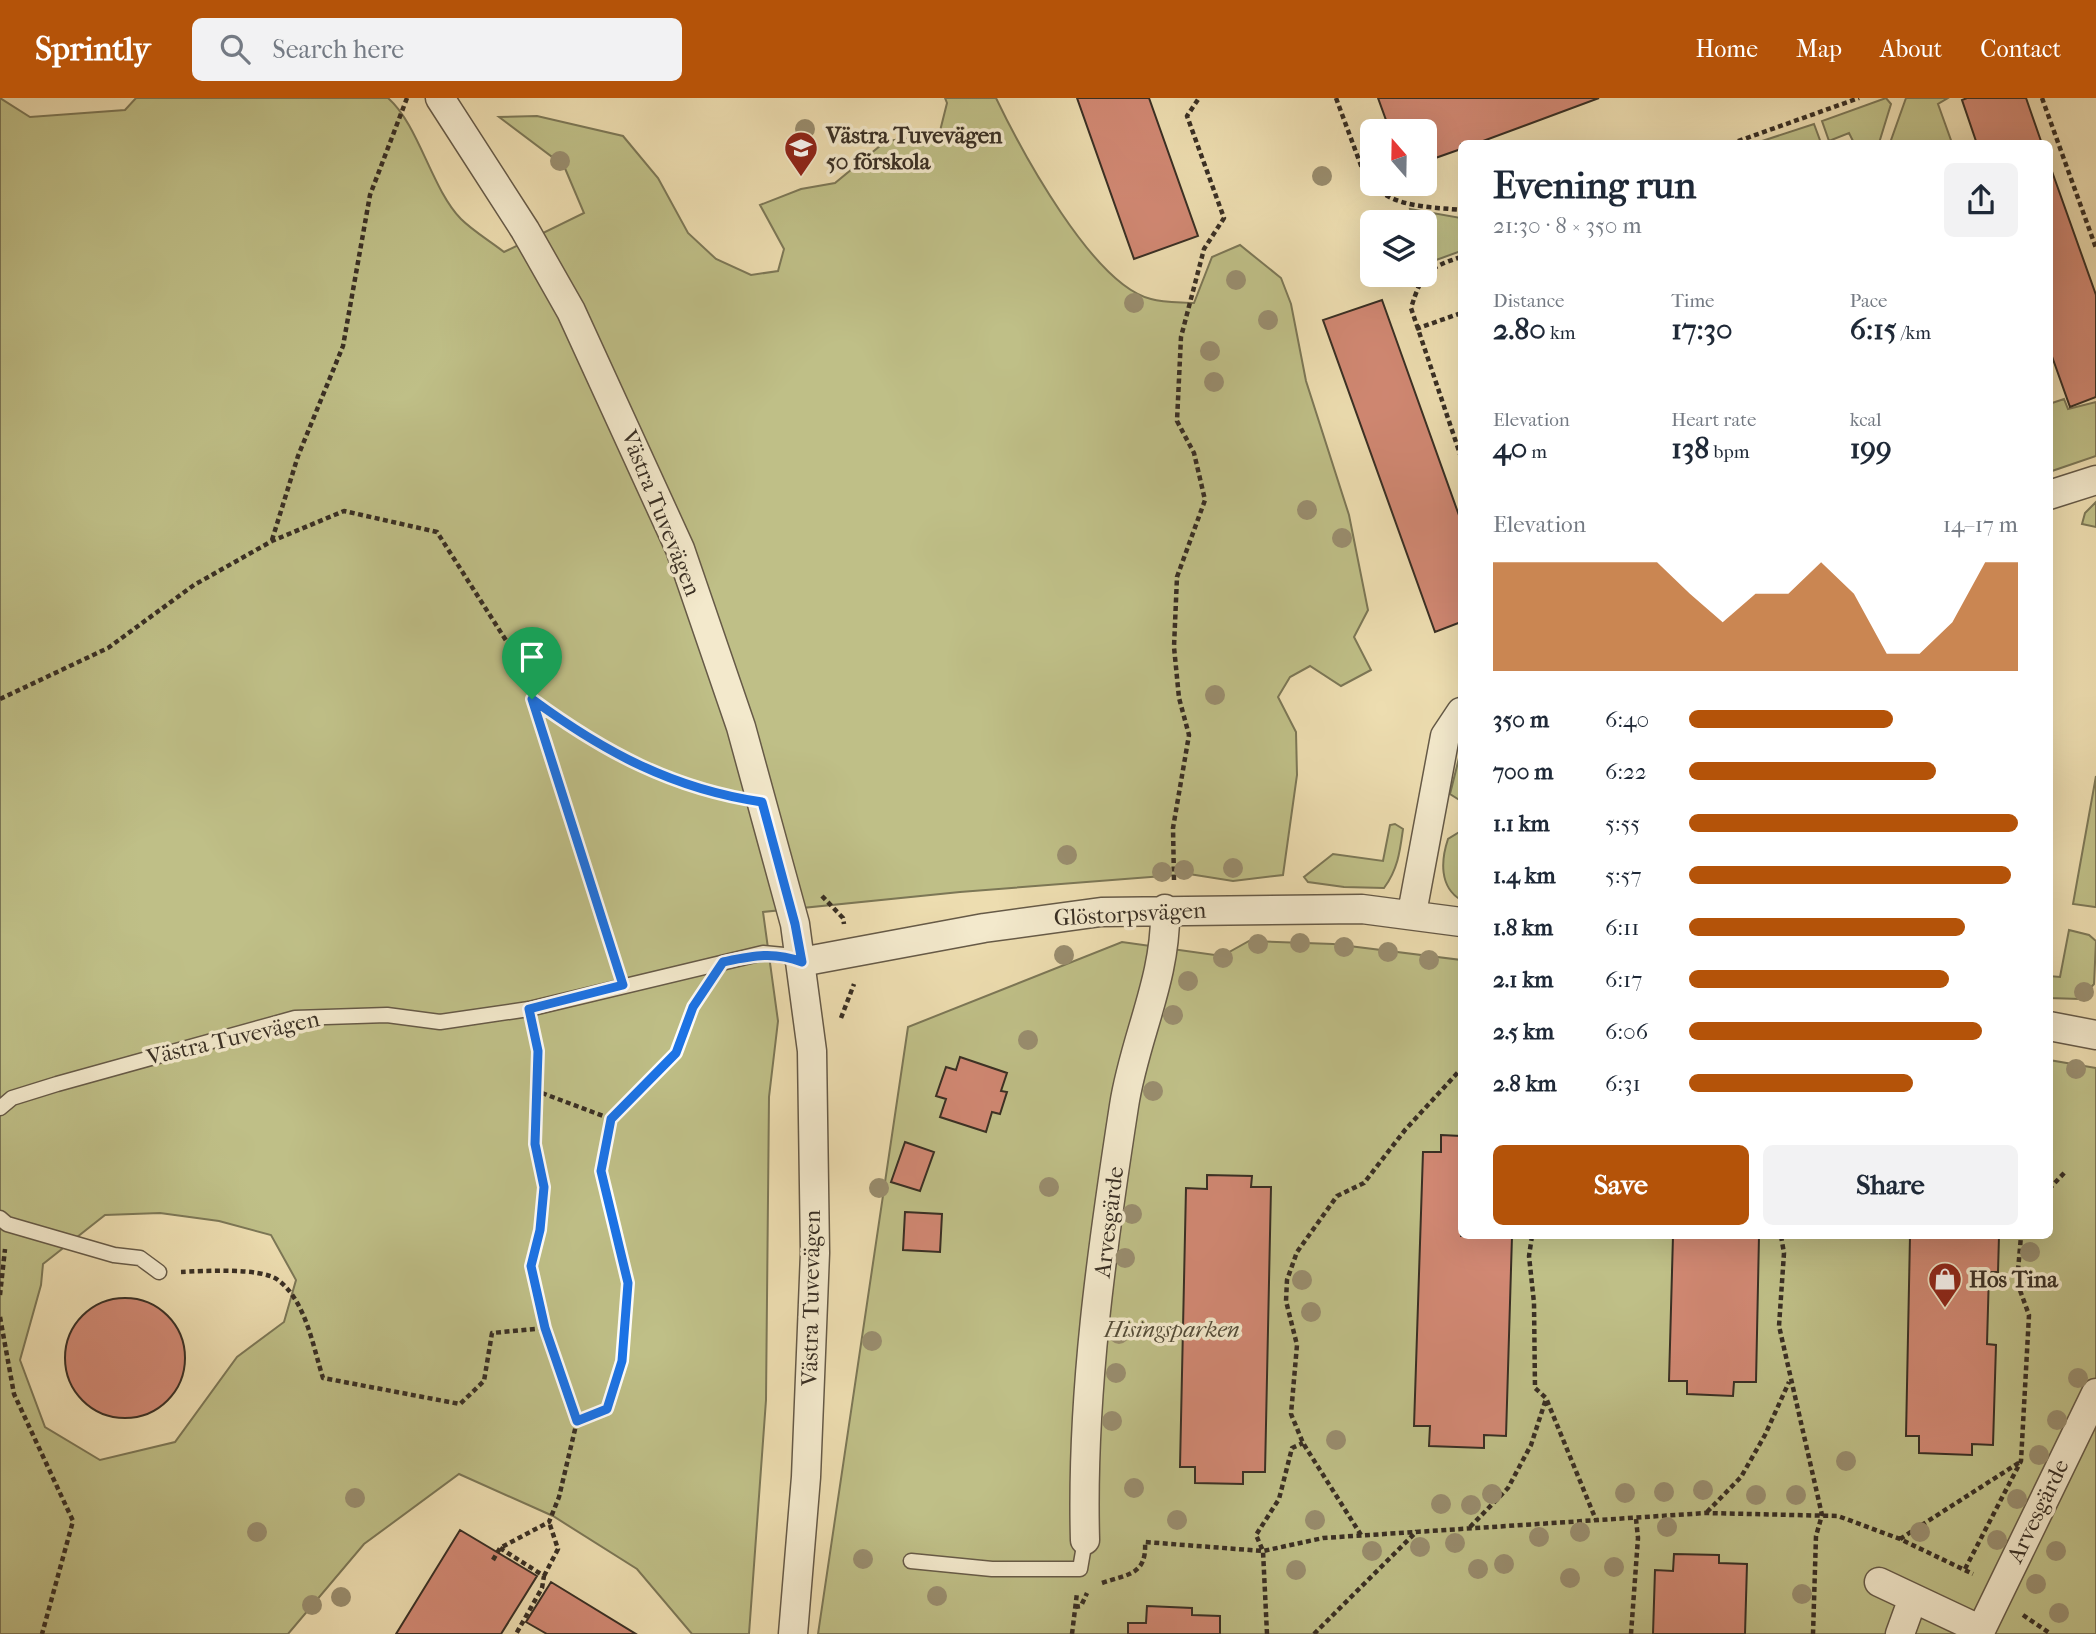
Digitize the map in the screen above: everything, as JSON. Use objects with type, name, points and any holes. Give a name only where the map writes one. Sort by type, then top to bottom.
[{"type":"street","name":"Västra Tuvevägen","points":[[440,98],[525,230],[571,311],[680,549],[741,727],[795,924],[812,1051],[815,1253],[806,1477],[793,1634]]},
{"type":"street","points":[[2053,494],[2096,480]]},
{"type":"street","points":[[1412,913],[1445,736],[1458,716]]},
{"type":"street","name":"Glöstorpsvägen","points":[[802,962],[1170,897],[1412,913],[1458,921]]},
{"type":"street","name":"Arvesgärde","points":[[1085,1540],[1083,1464],[1100,1284],[1124,1102],[1166,942],[1170,897]]},
{"type":"street","points":[[2053,1027],[2096,1035]]},
{"type":"street","name":"Arvesgärde","points":[[1879,1582],[1980,1632],[2096,1393]]},
{"type":"street","points":[[1900,1634],[1913,1598]]},
{"type":"lane","name":"Västra Tuvevägen","points":[[0,1108],[12,1098],[92,1073],[295,1018],[375,1015],[440,1022],[529,1009],[763,953],[784,955],[802,962]]},
{"type":"lane","points":[[4,1221],[114,1255],[140,1258],[159,1272]]},
{"type":"lane","points":[[911,1561],[992,1569],[1080,1569],[1085,1540]]},
{"type":"path","points":[[272,541],[298,456],[342,346],[370,195],[405,98]]},
{"type":"path","points":[[1170,897],[1173,828],[1189,735],[1179,698],[1174,647],[1177,577],[1205,500],[1194,453],[1177,421],[1181,337],[1204,249],[1224,218],[1186,116],[1199,98]]},
{"type":"path","points":[[1336,98],[1360,163]]},
{"type":"path","points":[[1741,140],[1860,98]]},
{"type":"path","points":[[2042,98],[2096,248]]},
{"type":"path","points":[[1391,196],[1405,203],[1458,210]]},
{"type":"path","points":[[1458,258],[1431,267],[1418,286],[1411,308],[1458,448]]},
{"type":"path","points":[[1416,329],[1458,314]]},
{"type":"path","points":[[0,699],[108,648],[194,585],[272,541],[344,512],[437,531],[507,642],[532,699],[623,985]]},
{"type":"path","points":[[532,699],[582,736],[652,771],[715,796],[762,802]]},
{"type":"path","points":[[577,1421],[607,1409],[622,1361],[628,1283],[601,1171],[611,1119],[676,1053],[693,1007],[723,962]]},
{"type":"path","points":[[493,1560],[500,1548],[535,1532],[549,1522],[559,1497],[577,1421],[545,1328],[531,1266],[540,1230],[544,1187],[535,1144],[534,1090],[538,1051],[529,1009]]},
{"type":"path","points":[[1361,1535],[1303,1443],[1292,1414],[1297,1345],[1286,1301],[1287,1280],[1297,1252],[1338,1196],[1364,1183],[1405,1130],[1458,1072]]},
{"type":"path","points":[[534,1090],[611,1119]]},
{"type":"path","points":[[2053,1185],[2066,1171]]},
{"type":"path","points":[[0,1295],[4,1221]]},
{"type":"path","points":[[1532,1239],[1529,1256],[1534,1303],[1535,1388],[1546,1398],[1596,1520]]},
{"type":"path","points":[[1782,1239],[1784,1253],[1779,1326],[1789,1381],[1822,1515],[1816,1536],[1813,1634]]},
{"type":"path","points":[[1965,1569],[2021,1461],[2029,1315],[2017,1282],[2021,1239]]},
{"type":"path","points":[[159,1272],[237,1270],[277,1279],[300,1307],[323,1378],[460,1404],[484,1381],[492,1333],[545,1328]]},
{"type":"path","points":[[0,1317],[14,1394],[73,1521],[42,1634]]},
{"type":"path","points":[[1706,1513],[1741,1477],[1765,1435],[1789,1381]]},
{"type":"path","points":[[1470,1527],[1508,1488],[1531,1445],[1546,1398]]},
{"type":"path","points":[[1267,1634],[1263,1551],[1256,1535],[1279,1499],[1292,1448],[1303,1443]]},
{"type":"path","points":[[1900,1538],[2021,1461]]},
{"type":"path","points":[[1100,1583],[1138,1571],[1144,1563],[1145,1542],[1263,1551],[1323,1538],[1470,1527],[1706,1513],[1822,1515],[1838,1516],[1900,1538],[1965,1569],[1998,1591],[2013,1607],[2051,1634]]},
{"type":"path","points":[[1631,1634],[1638,1538],[1636,1519]]},
{"type":"path","points":[[516,1634],[542,1588],[544,1576],[558,1549],[549,1522]]},
{"type":"path","points":[[1314,1634],[1417,1531]]},
{"type":"path","points":[[500,1548],[544,1576]]},
{"type":"path","points":[[1072,1634],[1080,1569]]},
{"type":"path","points":[[1075,1608],[1081,1606],[1090,1588]]},
{"type":"green space","points":[[0,98],[30,117],[125,110],[136,98],[388,98],[408,124],[451,206],[461,219],[504,252],[584,213],[564,166],[499,117],[537,116],[623,136],[658,178],[688,233],[716,259],[751,275],[778,271],[784,249],[760,205],[801,189],[835,183],[886,141],[939,135],[947,103],[945,98],[996,98],[1061,213],[1106,269],[1129,288],[1151,299],[1194,303],[1212,257],[1240,245],[1281,278],[1291,304],[1306,381],[1349,515],[1368,610],[1354,637],[1371,670],[1341,686],[1310,666],[1290,677],[1278,697],[1296,732],[1297,775],[1283,875],[1233,881],[1189,874],[960,892],[763,912],[778,1021],[769,1097],[766,1400],[749,1634],[692,1634],[637,1569],[553,1516],[459,1474],[364,1544],[288,1634],[0,1634]],"holes":[[[160,1213],[219,1221],[271,1235],[296,1280],[284,1322],[237,1357],[175,1442],[100,1460],[45,1427],[20,1360],[41,1285],[43,1264],[105,1215]]]},
{"type":"green space","points":[[1886,98],[1891,104],[1880,140],[1852,140],[1849,133],[1829,140],[1822,121]]},
{"type":"green space","points":[[1906,98],[1948,98],[1938,104],[1951,140],[1891,140]]},
{"type":"green space","points":[[1814,124],[1820,140],[1765,140]]},
{"type":"green space","points":[[1437,214],[1458,217],[1458,252],[1437,260]]},
{"type":"green space","points":[[2064,399],[2068,409],[2096,402],[2096,456],[2053,471],[2053,403]]},
{"type":"green space","points":[[2096,502],[2096,527],[2082,524],[2085,513]]},
{"type":"green space","points":[[1458,762],[1458,799],[1450,794]]},
{"type":"green space","points":[[2096,776],[2096,907],[2095,907],[2073,904]]},
{"type":"green space","points":[[1395,824],[1403,829],[1401,845],[1395,867],[1384,888],[1344,887],[1308,882],[1304,877],[1333,854],[1383,861],[1390,825]]},
{"type":"green space","points":[[1458,833],[1458,898],[1445,881],[1443,864],[1448,839]]},
{"type":"green space","points":[[2069,930],[2089,935],[2096,941],[2094,984],[2080,999],[2053,998],[2053,976],[2060,977]]},
{"type":"green space","name":"Hisingsparken","points":[[1249,941],[1333,944],[1458,960],[1458,1239],[2053,1239],[2053,1061],[2096,1068],[2096,1634],[818,1634],[908,1027],[1122,942],[1222,956]]},
{"type":"building","points":[[1077,98],[1149,98],[1198,236],[1134,259]]},
{"type":"building","points":[[1378,98],[1599,98],[1486,140],[1458,140],[1458,150],[1437,157],[1437,119],[1386,119]]},
{"type":"building","points":[[2026,98],[2041,140],[1976,140],[1962,100]]},
{"type":"building","points":[[2053,174],[2096,295],[2096,397],[2070,407],[2053,359]]},
{"type":"building","points":[[1382,300],[1458,513],[1458,623],[1435,632],[1323,320]]},
{"type":"building","points":[[960,1057],[1007,1073],[1001,1091],[1007,1092],[1000,1114],[992,1112],[986,1132],[940,1117],[946,1099],[936,1096],[946,1067],[956,1070]]},
{"type":"building","points":[[1441,1135],[1458,1136],[1458,1239],[1512,1239],[1506,1436],[1484,1435],[1484,1448],[1429,1446],[1430,1426],[1414,1426],[1423,1152],[1441,1152]]},
{"type":"building","points":[[905,1142],[934,1152],[920,1191],[891,1182]]},
{"type":"building","points":[[1207,1175],[1252,1176],[1251,1187],[1271,1187],[1265,1472],[1243,1472],[1243,1484],[1195,1483],[1195,1467],[1180,1467],[1186,1188],[1207,1189]]},
{"type":"building","points":[[905,1212],[942,1214],[940,1252],[903,1250]]},
{"type":"building","points":[[1673,1239],[1759,1239],[1756,1382],[1734,1382],[1733,1396],[1687,1394],[1687,1381],[1669,1381]]},
{"type":"building","points":[[1910,1239],[1999,1239],[1998,1272],[1989,1272],[1987,1344],[1996,1345],[1993,1445],[1972,1444],[1972,1455],[1919,1453],[1919,1436],[1906,1436]]},
{"type":"building","points":[[125,1298],[148,1302],[168,1315],[181,1335],[185,1358],[181,1381],[168,1401],[148,1414],[125,1418],[102,1414],[82,1401],[69,1381],[65,1358],[69,1335],[82,1315],[102,1302]]},
{"type":"building","points":[[460,1530],[537,1576],[501,1634],[396,1634]]},
{"type":"building","points":[[1674,1554],[1719,1555],[1719,1563],[1747,1564],[1745,1634],[1653,1634],[1655,1570],[1673,1571]]},
{"type":"building","points":[[551,1582],[636,1634],[547,1634],[526,1622]]},
{"type":"building","points":[[1147,1606],[1192,1608],[1192,1615],[1220,1616],[1220,1634],[1128,1634],[1128,1623],[1146,1623]]},
{"type":"place","name":"Västra Tuvevägen 50 förskola","points":[[801,178]]},
{"type":"place","name":"Hos Tina","points":[[1945,1309]]},
{"type":"route","points":[[532,699],[582,736],[652,771],[715,796],[762,802],[795,924],[802,962],[784,955],[763,953],[723,962],[693,1007],[676,1053],[611,1119],[601,1171],[616,1224],[628,1283],[622,1361],[607,1409],[577,1421],[545,1328],[531,1266],[540,1230],[544,1187],[535,1144],[534,1090],[538,1051],[529,1009],[623,985],[532,699]]}]
